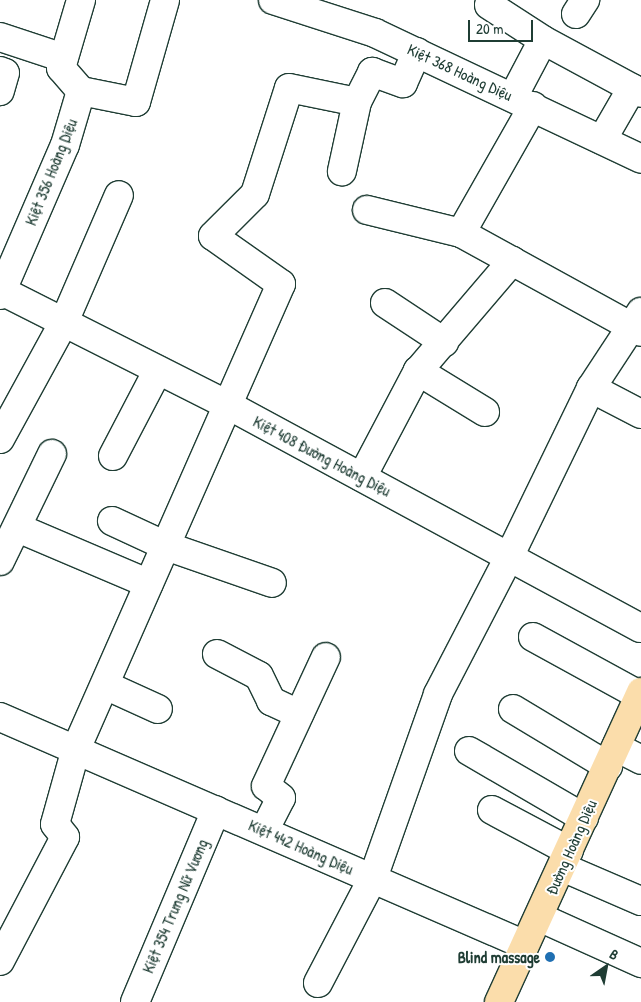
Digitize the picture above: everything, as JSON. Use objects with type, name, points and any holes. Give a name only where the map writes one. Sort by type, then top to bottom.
[{"type":"main road","name":"Đường Hoàng Diệu","points":[[499,1002],[640,693]]},
{"type":"street","points":[[81,0],[61,68],[81,91],[136,102],[166,0]]},
{"type":"street","name":"Kiệt 368 Hoàng Diệu","points":[[273,0],[375,33],[523,101],[641,159]]},
{"type":"street","points":[[488,5],[543,40],[636,90],[602,140]]},
{"type":"street","points":[[0,37],[64,58]]},
{"type":"street","points":[[461,233],[523,101],[543,40]]},
{"type":"street","points":[[342,171],[357,102],[372,72],[403,83],[417,52]]},
{"type":"street","points":[[0,71],[5,73],[0,91]]},
{"type":"street","points":[[0,961],[65,838],[54,824],[76,749],[281,284],[213,236],[255,194],[289,88],[357,102]]},
{"type":"street","name":"Kiệt 356 Hoàng Diệu","points":[[1,292],[65,145],[81,91]]},
{"type":"street","points":[[0,440],[64,322],[119,195]]},
{"type":"street","points":[[318,983],[373,878],[438,694],[509,557],[591,388],[638,324],[512,261],[461,233],[367,210]]},
{"type":"street","points":[[362,477],[418,371],[512,261]]},
{"type":"street","name":"Kiệt 408 Đường Hoàng Diệu","points":[[1,292],[228,405],[641,628]]},
{"type":"street","points":[[385,303],[444,342]]},
{"type":"street","points":[[113,456],[158,370]]},
{"type":"street","points":[[418,371],[485,412]]},
{"type":"street","points":[[591,388],[641,414]]},
{"type":"street","points":[[0,561],[18,528],[52,454]]},
{"type":"street","points":[[112,520],[166,546],[272,583]]},
{"type":"street","points":[[18,528],[149,584]]},
{"type":"street","points":[[533,637],[640,693]]},
{"type":"street","points":[[217,654],[259,676],[271,701],[299,714]]},
{"type":"street","points":[[264,831],[281,798],[266,786],[326,657]]},
{"type":"street","points":[[105,684],[158,709]]},
{"type":"street","points":[[513,709],[612,756],[641,760]]},
{"type":"street","name":"Kiệt 442 Hoàng Diệu","points":[[0,718],[76,749],[525,945]]},
{"type":"street","points":[[469,751],[584,818]]},
{"type":"street","name":"Kiệt 354 Trưng Nữ Vương","points":[[135,1002],[216,810]]},
{"type":"street","points":[[492,810],[565,859],[641,901]]},
{"type":"street","points":[[539,917],[641,963]]},
{"type":"place","name":"Blind massage","points":[[550,957]]}]
